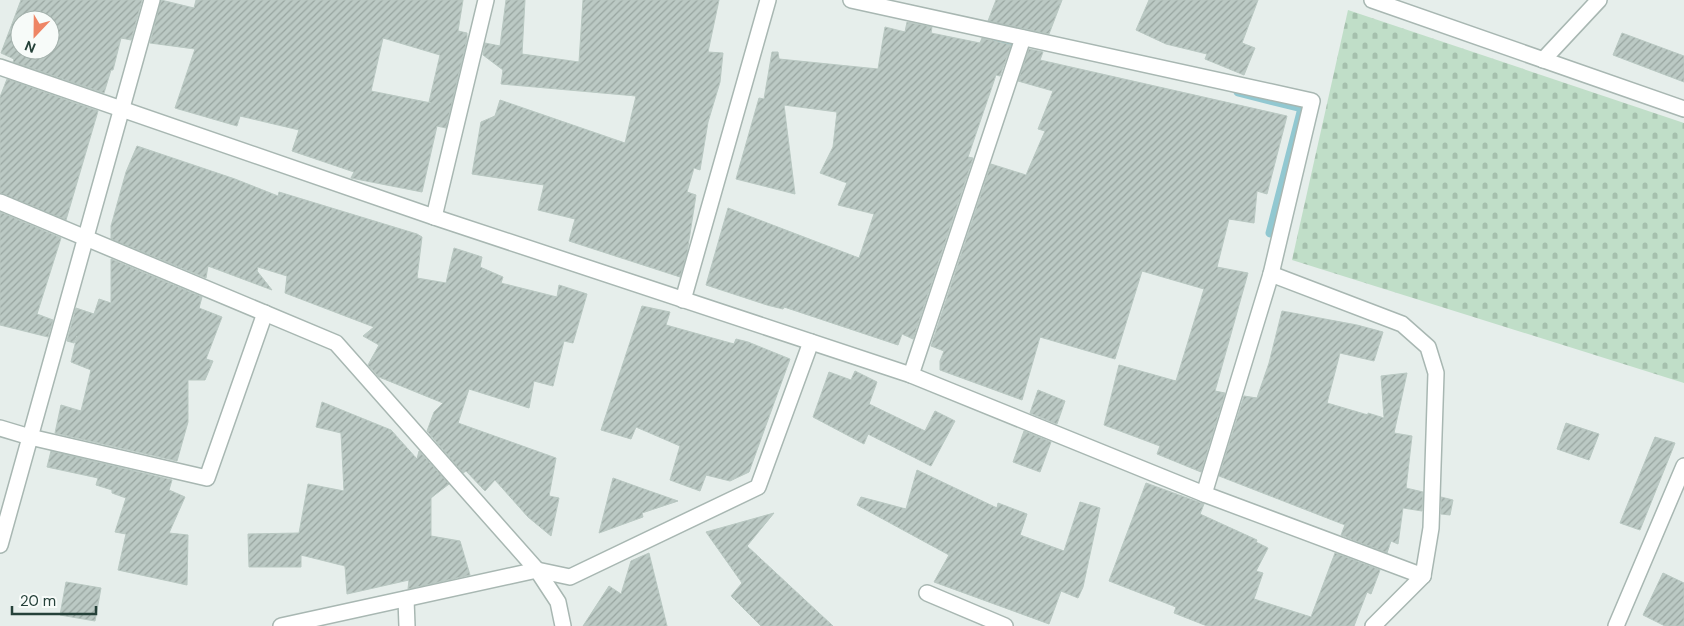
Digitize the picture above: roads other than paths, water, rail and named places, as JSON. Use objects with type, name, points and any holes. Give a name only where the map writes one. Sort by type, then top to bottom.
[{"type":"street","points":[[0,545],[152,0]]},
{"type":"street","points":[[434,217],[486,0]]},
{"type":"street","points":[[683,300],[768,0]]},
{"type":"street","points":[[851,0],[1312,101],[1270,274],[1204,494]]},
{"type":"street","points":[[1372,0],[1684,109]]},
{"type":"street","points":[[1542,60],[1599,0]]},
{"type":"street","points":[[911,375],[1023,38]]},
{"type":"street","points":[[0,67],[121,111],[434,217],[911,375],[1204,494],[1423,576]]},
{"type":"street","points":[[0,202],[336,343],[537,570],[558,602],[563,626]]},
{"type":"street","points":[[1270,274],[1402,324],[1428,347],[1436,373],[1431,528],[1423,576],[1373,626]]},
{"type":"street","points":[[0,428],[30,437],[207,478],[266,312]]},
{"type":"street","points":[[282,626],[537,570],[570,577],[758,487],[811,342]]},
{"type":"street","points":[[1616,626],[1684,466]]},
{"type":"street","points":[[927,593],[1005,626]]},
{"type":"street","points":[[406,598],[408,626]]},
{"type":"waterway","points":[[995,36],[1012,45],[1024,46]]},
{"type":"waterway","points":[[1238,92],[1302,108],[1270,233]]}]
